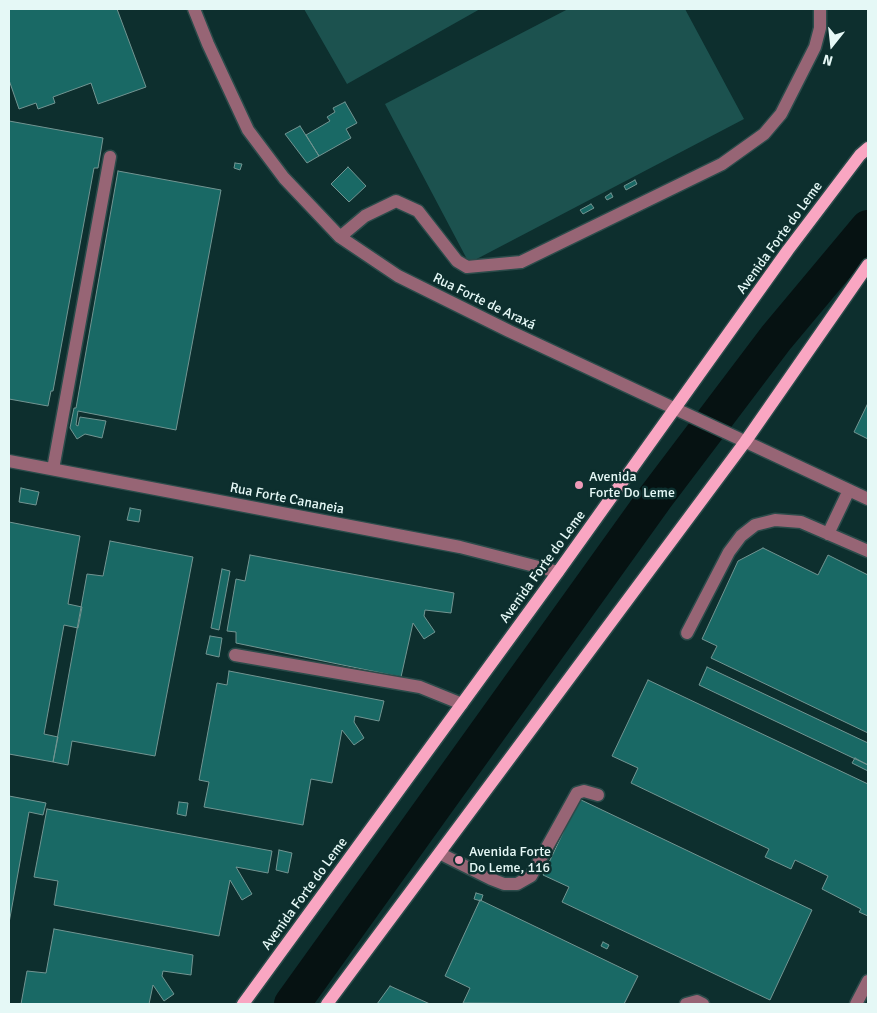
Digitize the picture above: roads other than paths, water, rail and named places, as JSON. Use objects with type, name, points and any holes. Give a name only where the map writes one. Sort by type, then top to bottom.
[{"type":"main road","name":"Avenida Forte do Leme","points":[[243,1004],[558,572],[680,411],[788,250],[868,148]]},
{"type":"main road","points":[[327,1004],[441,854],[746,442],[868,265]]},
{"type":"street","name":"Rua Forte de Araxá","points":[[194,9],[248,130],[284,178],[340,237],[398,276],[868,499]]},
{"type":"street","points":[[340,237],[365,216],[396,201],[418,211],[457,261],[467,267],[480,268],[521,262],[696,178],[745,150],[764,134],[781,114],[814,47],[820,28],[820,9]]},
{"type":"street","points":[[52,469],[110,157]]},
{"type":"street","name":"Rua Forte Cananeia","points":[[9,461],[460,547],[558,572]]},
{"type":"street","points":[[828,534],[848,490]]},
{"type":"street","points":[[687,633],[729,552],[741,536],[755,525],[774,520],[801,522],[868,551]]},
{"type":"street","points":[[235,655],[420,687],[462,704]]},
{"type":"street","points":[[441,854],[490,879],[504,884],[516,884],[532,876],[577,793],[584,790],[598,795]]},
{"type":"street","points":[[856,1004],[868,981]]},
{"type":"street","points":[[686,1004],[696,1001],[703,1004]]},
{"type":"waterway","points":[[292,1004],[655,498],[776,338],[868,228]]},
{"type":"place","name":"Avenida Forte Do Leme","points":[[579,485]]},
{"type":"place","name":"Avenida Forte Do Leme, 116","points":[[459,860]]}]
